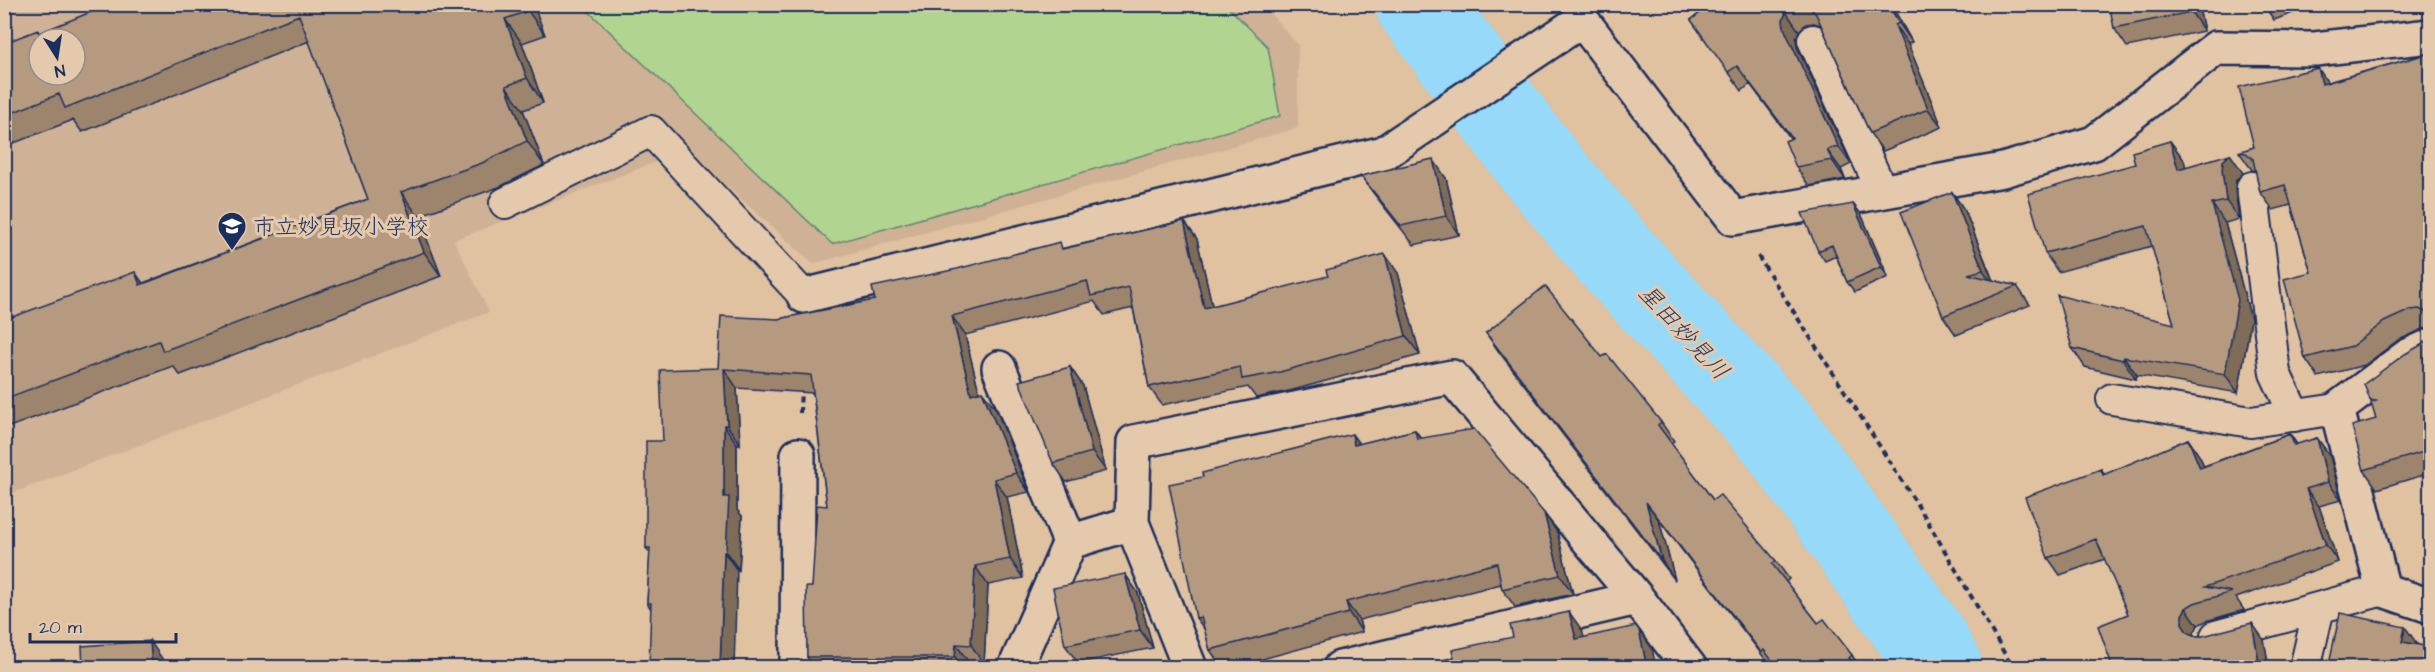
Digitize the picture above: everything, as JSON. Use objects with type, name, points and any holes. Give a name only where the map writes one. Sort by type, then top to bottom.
[{"type":"street","points":[[804,296],[1384,153],[1582,20],[1733,218],[2003,170],[2094,143],[2216,48],[2315,49],[2430,36]]},
{"type":"street","points":[[2430,346],[2408,356],[2337,409],[2383,590],[2430,606]]},
{"type":"street","points":[[999,368],[1070,542],[1015,668]]},
{"type":"street","points":[[1190,668],[1132,523],[1134,442],[1452,377],[1637,598],[1690,668]]},
{"type":"street","points":[[797,668],[798,455]]},
{"type":"street","points":[[1070,542],[1132,523]]},
{"type":"street","points":[[1340,668],[1637,598]]},
{"type":"lane","points":[[1813,40],[1882,191]]},
{"type":"lane","points":[[505,203],[651,131],[804,296]]},
{"type":"lane","points":[[2252,187],[2275,374],[2295,416]]},
{"type":"lane","points":[[2112,399],[2251,422],[2337,409]]},
{"type":"lane","points":[[2211,637],[2383,590]]},
{"type":"lane","points":[[2305,668],[2319,608]]},
{"type":"path","points":[[1733,218],[1925,517],[2013,668]]},
{"type":"path","points":[[798,455],[801,376]]},
{"type":"shaded area","name":"市立妙見坂小学校","points":[[1262,4],[1298,45],[1298,128],[813,264],[687,150],[454,240],[489,312],[5,496],[5,5]]},
{"type":"green space","points":[[582,5],[1226,5],[1268,47],[1280,116],[832,244]]},
{"type":"building","points":[[111,4],[526,4],[528,11],[505,19],[527,78],[506,86],[527,141],[482,163],[401,192],[424,252],[163,351],[159,341],[4,399],[4,320],[135,272],[140,285],[368,199],[299,15],[65,108],[59,94],[4,116],[4,43],[27,34],[27,87],[87,87],[87,27],[54,27]]},
{"type":"building","points":[[1712,4],[1799,4],[1793,5],[1786,12],[1783,20],[1784,28],[1838,146],[1827,150],[1832,160],[1796,167],[1785,141],[1792,138],[1737,66],[1728,72],[1691,20]]},
{"type":"building","points":[[1802,4],[1888,4],[1899,23],[1895,25],[1928,109],[1870,133],[1816,14]]},
{"type":"building","points":[[2109,4],[2189,4],[2191,12],[2114,28]]},
{"type":"building","points":[[2430,53],[2430,315],[2419,309],[2410,310],[2384,322],[2352,346],[2305,358],[2284,279],[2311,272],[2285,185],[2260,192],[2253,159],[2246,153],[2239,152],[2254,147],[2239,87],[2318,68],[2322,84]]},
{"type":"building","points":[[2170,141],[2178,169],[2230,154],[2223,161],[2222,170],[2226,201],[2212,204],[2238,300],[2225,374],[2124,357],[2123,360],[2072,348],[2057,295],[2174,324],[2146,226],[2045,253],[2028,194],[2135,164],[2132,152]]},
{"type":"building","points":[[1433,159],[1446,216],[1401,226],[1361,176]]},
{"type":"building","points":[[1952,192],[1983,270],[1968,274],[2017,286],[1943,316],[1901,212]]},
{"type":"building","points":[[1853,204],[1881,267],[1847,282],[1832,245],[1818,251],[1802,213]]},
{"type":"building","points":[[1184,221],[1204,308],[1328,276],[1326,270],[1385,254],[1406,336],[1280,372],[1242,379],[1240,367],[1149,387],[1129,287],[1091,296],[1087,281],[952,316],[971,394],[982,391],[1016,473],[994,479],[1010,559],[975,566],[971,645],[956,644],[955,657],[807,657],[806,587],[812,587],[817,505],[827,506],[811,375],[724,369],[727,425],[724,425],[724,497],[729,497],[726,552],[724,552],[720,668],[649,668],[651,603],[647,603],[650,548],[646,548],[646,441],[663,441],[660,370],[718,368],[721,316],[778,319],[875,300],[872,287],[957,269],[1060,242],[1062,249]]},
{"type":"building","points":[[1545,286],[1602,357],[1607,354],[1661,422],[1658,425],[1713,500],[1720,495],[1776,561],[1772,564],[1818,623],[1824,619],[1852,655],[1849,658],[1856,668],[1778,668],[1764,650],[1761,652],[1646,502],[1662,561],[1486,333]]},
{"type":"building","points":[[2430,340],[2430,450],[2364,470],[2352,426],[2376,419],[2371,403],[2376,401],[2370,400],[2364,384],[2405,354]]},
{"type":"building","points":[[1070,367],[1092,452],[1053,463],[1019,381]]},
{"type":"building","points":[[1474,429],[1544,513],[1560,575],[1502,589],[1497,563],[1346,602],[1349,613],[1210,650],[1201,617],[1196,618],[1169,484],[1203,477],[1202,473],[1352,434],[1354,445],[1415,430],[1417,439]]},
{"type":"building","points":[[2290,434],[2294,445],[2317,438],[2328,482],[2306,489],[2326,545],[2205,587],[2232,592],[2194,603],[2186,608],[2182,615],[2182,623],[2186,631],[2195,636],[2252,623],[2260,668],[2113,668],[2098,626],[2128,614],[2096,539],[2048,558],[2025,497],[2101,469],[2103,475],[2188,439],[2200,468]]},
{"type":"building","points":[[1125,574],[1140,630],[1065,645],[1053,588]]},
{"type":"building","points":[[1569,612],[1576,639],[1636,626],[1639,630],[1647,668],[1413,668],[1454,657],[1452,650],[1513,637],[1510,625]]},
{"type":"building","points":[[2340,613],[2405,627],[2402,642],[2430,647],[2430,668],[2328,668]]},
{"type":"building","points":[[150,641],[152,668],[83,668],[82,646]]},
{"type":"waterway","name":"星田妙見川","points":[[1419,4],[1538,164],[1615,256],[1779,434],[1923,639],[1939,668]]},
{"type":"place","name":"市立妙見坂小学校","points":[[232,252]]}]
